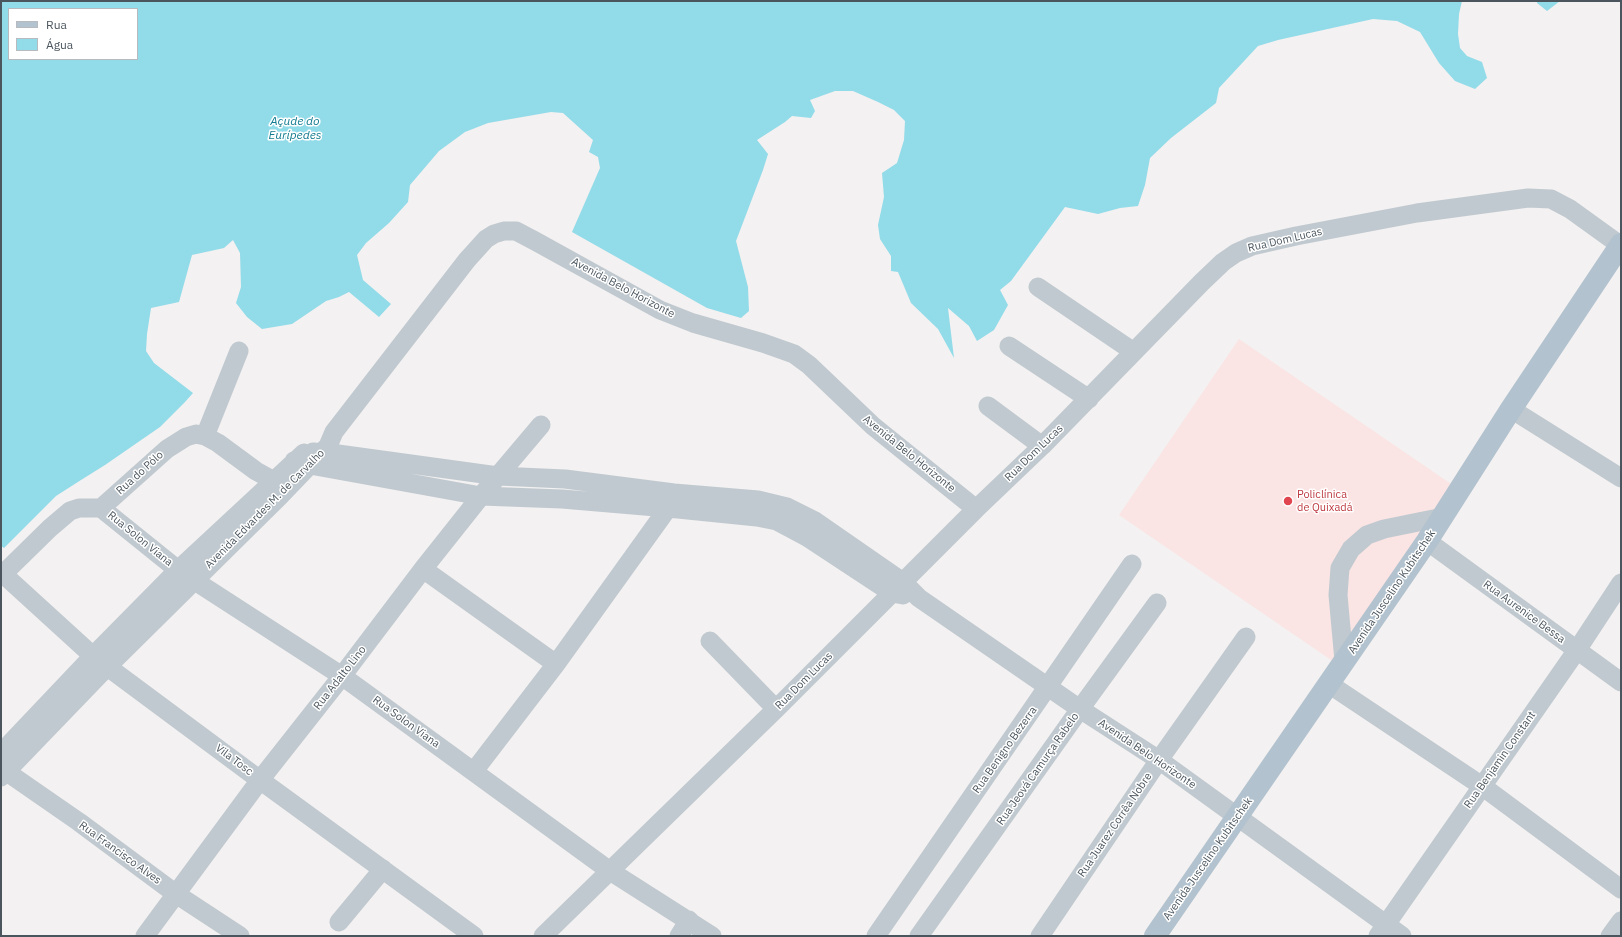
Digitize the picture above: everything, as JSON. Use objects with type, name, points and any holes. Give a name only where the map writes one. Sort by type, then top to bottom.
[{"type":"main road","name":"Avenida Juscelino Kubitschek","points":[[1154,936],[1427,541],[1511,409],[1618,255]]},
{"type":"street","name":"Rua Dom Lucas","points":[[543,936],[776,709],[976,509],[1042,446],[1202,282],[1223,262],[1236,253],[1252,246],[1296,236],[1417,213],[1528,198],[1551,199],[1570,209],[1618,255]]},
{"type":"street","name":"Avenida Belo Horizonte","points":[[334,432],[467,260],[486,239],[494,234],[504,231],[516,231],[614,283],[660,310],[693,323],[763,343],[794,354],[809,365],[873,426],[976,509]]},
{"type":"street","points":[[1038,287],[1134,352]]},
{"type":"street","points":[[1009,346],[1089,399]]},
{"type":"street","points":[[239,352],[205,436],[218,443],[256,471],[282,483]]},
{"type":"street","points":[[988,406],[1042,446]]},
{"type":"street","points":[[1511,409],[1621,478]]},
{"type":"street","name":"Rua Adalto Lino","points":[[145,936],[260,780],[342,676],[423,569],[481,496],[542,425]]},
{"type":"street","name":"Avenida Edvardes M. de Carvalho","points":[[1,753],[101,661],[194,580],[282,483],[308,458],[328,446],[334,432]]},
{"type":"street","name":"Rua do Pólo","points":[[101,508],[177,441],[186,436],[196,434],[205,436]]},
{"type":"street","name":"Avenida Belo Horizonte","points":[[308,458],[338,454],[498,476],[565,479],[757,517],[782,514],[815,521],[897,588],[919,598],[1080,709],[1159,760],[1236,817]]},
{"type":"street","name":"Avenida Belo Horizonte","points":[[308,458],[481,496],[562,500],[671,501]]},
{"type":"street","points":[[562,500],[565,479]]},
{"type":"street","name":"Avenida Edvardes M. de Carvalho","points":[[3,772],[101,661],[178,570],[282,483]]},
{"type":"street","points":[[474,772],[556,664],[671,501]]},
{"type":"street","points":[[2,574],[70,511],[79,508],[101,508]]},
{"type":"street","name":"Rua Solon Viana","points":[[101,508],[178,570],[342,676],[610,871],[684,928],[712,936]]},
{"type":"street","points":[[1344,661],[1338,595],[1340,568],[1351,549],[1367,535],[1443,517]]},
{"type":"street","name":"Rua Aurenice Bessa","points":[[1427,541],[1621,682]]},
{"type":"street","name":"Rua Benigno Bezerra","points":[[876,936],[1049,687],[1132,564]]},
{"type":"street","points":[[423,569],[556,664]]},
{"type":"street","name":"Vila Tosc","points":[[2,574],[101,661],[260,780],[474,936]]},
{"type":"street","name":"Rua Benjamin Constant","points":[[1382,930],[1577,650],[1621,583]]},
{"type":"street","name":"Rua Jeová Camurça Rabelo","points":[[920,936],[1080,709],[1157,604]]},
{"type":"street","name":"Rua Juarez Corrêa Nobre","points":[[1040,936],[1159,760],[1246,637]]},
{"type":"street","points":[[710,641],[776,709]]},
{"type":"street","points":[[1329,684],[1482,786],[1621,889]]},
{"type":"street","name":"Rua Francisco Alves","points":[[3,772],[79,822],[176,894],[240,936]]},
{"type":"street","points":[[1236,817],[1382,930],[1402,936]]},
{"type":"street","points":[[339,922],[383,869]]},
{"type":"street","points":[[1610,936],[1621,921]]},
{"type":"shaded area","name":"Policlínica de Quixadá","points":[[1239,339],[1457,488],[1337,664],[1119,515]]},
{"type":"water","name":"Açude do Eurípedes","points":[[1,1],[1462,1],[1459,14],[1458,34],[1460,48],[1467,56],[1482,62],[1487,78],[1475,89],[1455,81],[1439,63],[1420,32],[1397,21],[1373,19],[1278,40],[1258,46],[1219,88],[1216,103],[1171,138],[1150,158],[1145,185],[1138,206],[1120,208],[1098,214],[1065,207],[1011,281],[1000,290],[1008,305],[994,330],[977,341],[969,326],[948,308],[954,358],[938,329],[911,303],[898,272],[891,271],[891,256],[880,239],[878,225],[884,197],[882,173],[897,163],[904,140],[905,121],[894,110],[853,91],[835,91],[810,100],[815,111],[811,118],[792,116],[757,140],[768,154],[736,241],[748,287],[749,311],[741,318],[707,308],[572,232],[600,168],[598,157],[589,152],[593,140],[563,113],[551,112],[488,123],[465,132],[439,151],[410,185],[408,202],[389,223],[366,243],[357,255],[363,280],[391,304],[379,317],[349,292],[326,301],[292,324],[262,329],[247,317],[236,303],[241,287],[240,253],[233,240],[224,248],[192,255],[179,302],[151,308],[146,351],[154,363],[193,393],[160,427],[105,465],[56,496],[4,548],[1,546]]},
{"type":"water","points":[[1537,1],[1560,1],[1547,11],[1537,3]]},
{"type":"place","name":"Policlínica de Quixadá","points":[[1288,501]]}]
